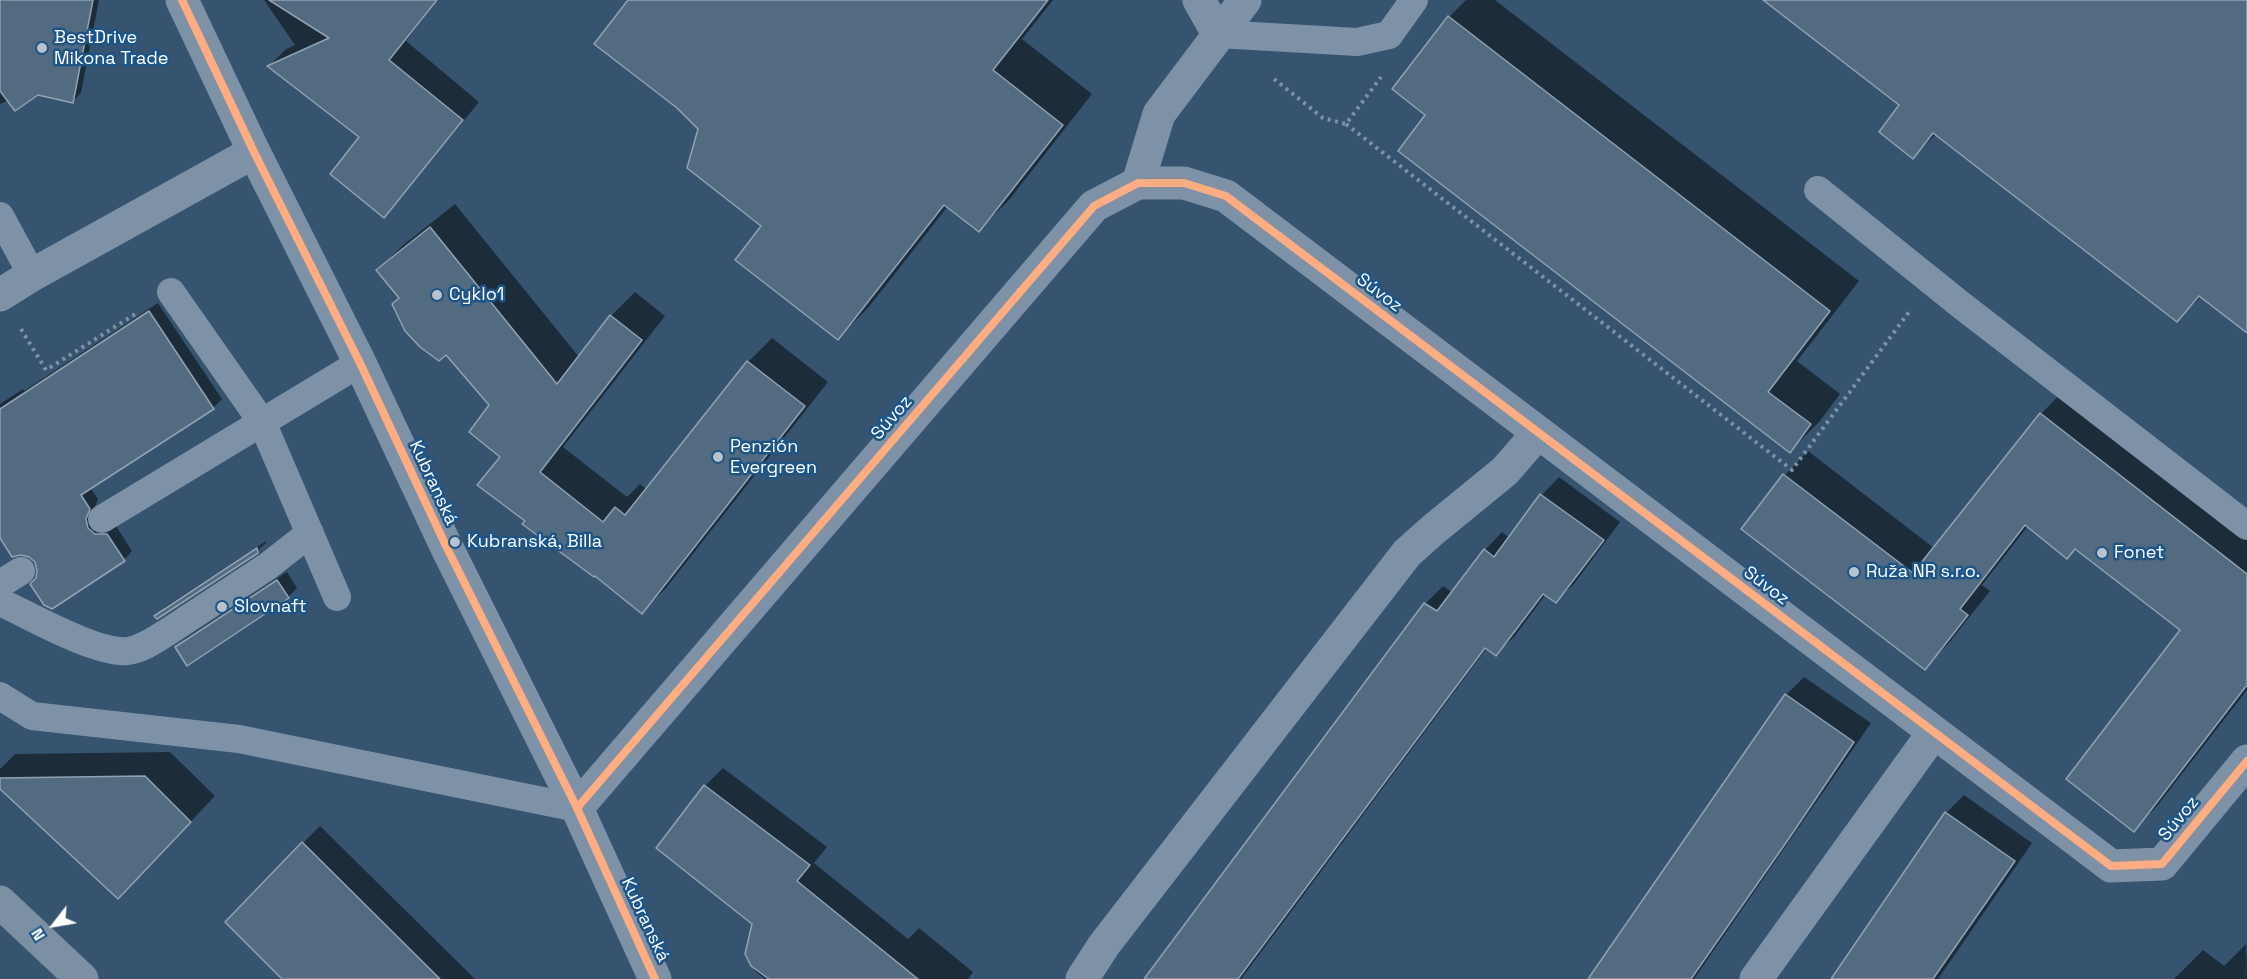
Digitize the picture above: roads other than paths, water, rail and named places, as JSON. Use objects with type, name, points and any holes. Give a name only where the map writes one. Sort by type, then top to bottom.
[{"type":"main road","points":[[0,902],[82,979]]},
{"type":"street","name":"Kubranská","points":[[182,0],[254,152],[360,363],[446,546],[577,808],[656,979]]},
{"type":"street","points":[[1199,0],[1218,34]]},
{"type":"street","points":[[1138,183],[1159,114],[1245,0]]},
{"type":"street","points":[[0,295],[32,274],[254,152]]},
{"type":"street","name":"Súvoz","points":[[577,808],[1094,206],[1138,183],[1184,183],[1226,196],[2111,866],[2162,864],[2247,761]]},
{"type":"street","points":[[1082,979],[1112,936],[1407,553],[1505,471],[1538,433]]},
{"type":"street","points":[[1756,979],[1934,732]]},
{"type":"lane","points":[[1218,34],[1357,42],[1389,35],[1414,0]]},
{"type":"lane","points":[[1818,190],[1931,281],[2247,526]]},
{"type":"lane","points":[[0,216],[32,274]]},
{"type":"lane","points":[[171,292],[262,422],[337,597]]},
{"type":"lane","points":[[102,519],[360,363]]},
{"type":"lane","points":[[0,602],[96,646],[128,651],[149,644],[166,633],[268,566],[310,533]]},
{"type":"lane","points":[[0,696],[32,716],[239,739],[577,808]]},
{"type":"place","name":"BestDrive Mikona Trade","points":[[42,48]]},
{"type":"place","name":"Cyklo1","points":[[437,295]]},
{"type":"place","name":"Penzión Evergreen","points":[[718,457]]},
{"type":"place","name":"Kubranská, Billa","points":[[455,542]]},
{"type":"place","name":"Fonet","points":[[2102,553]]},
{"type":"place","name":"Ruža NR s.r.o.","points":[[1854,572]]},
{"type":"place","name":"Slovnaft","points":[[222,607]]}]
